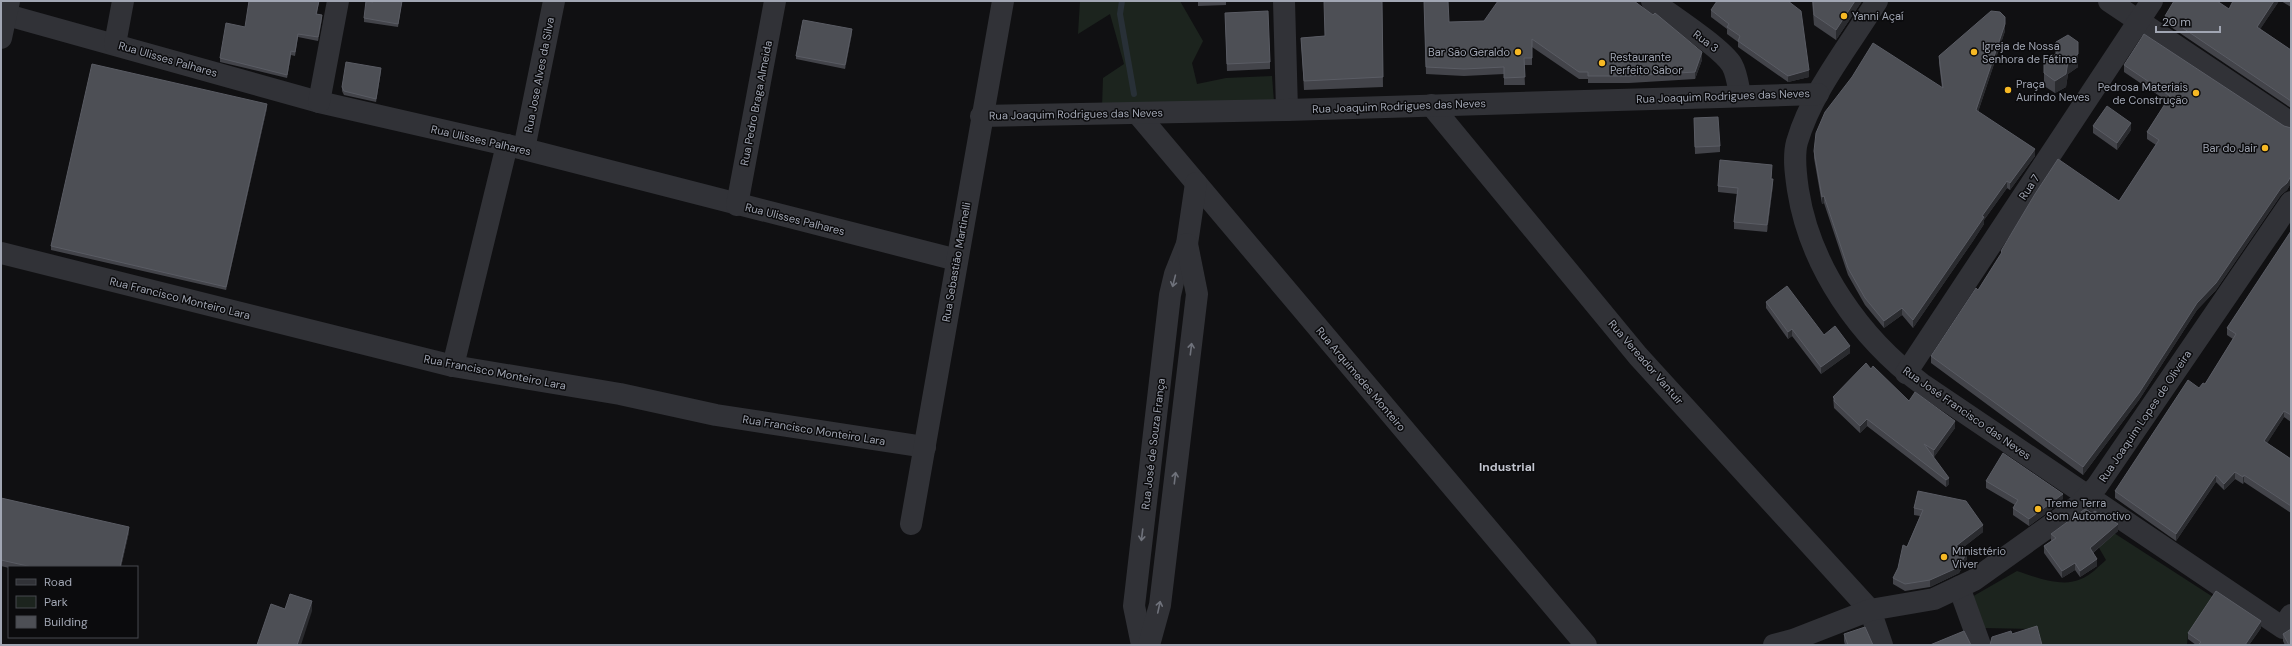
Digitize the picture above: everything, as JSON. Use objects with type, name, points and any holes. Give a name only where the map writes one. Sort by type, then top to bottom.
[{"type":"street","points":[[115,44],[123,1]]},
{"type":"street","points":[[319,102],[338,1]]},
{"type":"street","name":"Rua Jose Alves da Silva","points":[[453,366],[516,147],[554,1]]},
{"type":"street","name":"Rua Pedro Braga Almeida","points":[[737,204],[776,1]]},
{"type":"street","name":"Rua Sebastião Martinelli","points":[[911,524],[981,116],[1003,1]]},
{"type":"street","points":[[1284,1],[1287,110]]},
{"type":"street","name":"Rua 3","points":[[1652,1],[1721,53],[1732,65],[1737,79],[1740,95]]},
{"type":"street","name":"Rua José Francisco das Neves","points":[[1877,1],[1818,94],[1797,143],[1795,173],[1801,211],[1815,250],[1836,290],[1871,337],[1906,373],[2088,496],[2287,622]]},
{"type":"street","points":[[2109,1],[2291,123]]},
{"type":"street","name":"Rua 7","points":[[1906,373],[2152,1]]},
{"type":"street","points":[[1,38],[8,8]]},
{"type":"street","name":"Rua Ulisses Palhares","points":[[8,8],[115,44],[319,102],[516,147],[957,260]]},
{"type":"street","name":"Rua Joaquim Rodrigues das Neves","points":[[981,116],[1287,110],[1740,95],[1818,94]]},
{"type":"street","name":"Rua Vereador Vantuir","points":[[1431,105],[1638,356],[1870,610]]},
{"type":"street","name":"Rua Arquimedes Monteiro","points":[[1137,113],[1586,645]]},
{"type":"street","name":"Rua José de Souza França","points":[[1142,645],[1134,606],[1170,295],[1187,244],[1196,183]]},
{"type":"street","name":"Rua Joaquim Lopes de Oliveira","points":[[1774,645],[1793,640],[1870,610],[1934,599],[1974,580],[2079,505],[2097,486],[2291,202]]},
{"type":"street","name":"Rua José de Souza França","points":[[1149,645],[1160,605],[1197,294],[1187,244]]},
{"type":"street","name":"Rua Francisco Monteiro Lara","points":[[1,253],[453,366],[620,394],[716,415],[925,447]]},
{"type":"street","points":[[1959,587],[1980,645]]},
{"type":"street","points":[[1870,610],[1882,645]]},
{"type":"green space","points":[[1080,1],[1180,1],[1203,41],[1192,63],[1197,84],[1226,78],[1272,76],[1274,102],[1102,107],[1103,78],[1124,64],[1110,14],[1078,34]]},
{"type":"green space","points":[[2114,533],[2213,597],[2188,634],[2187,645],[2042,645],[2038,629],[1984,628],[1970,598],[2017,571],[2040,579],[2057,582],[2074,581],[2084,578],[2106,560],[2098,546]]},
{"type":"building","points":[[249,1],[319,1],[316,14],[322,15],[318,37],[298,34],[295,52],[291,51],[287,75],[220,58],[226,23],[245,27]]},
{"type":"building","points":[[366,1],[402,1],[398,24],[364,18]]},
{"type":"building","points":[[1324,1],[1382,1],[1383,77],[1304,81],[1301,38],[1325,36]]},
{"type":"building","points":[[1424,1],[1448,1],[1449,22],[1484,21],[1498,1],[1634,1],[1653,15],[1655,13],[1702,52],[1695,72],[1629,76],[1588,76],[1588,72],[1579,72],[1532,39],[1532,58],[1524,58],[1525,77],[1504,78],[1504,67],[1464,69],[1426,67]]},
{"type":"building","points":[[1717,1],[1788,1],[1801,11],[1809,70],[1788,76],[1738,41],[1740,36],[1727,27],[1729,24],[1711,10]]},
{"type":"building","points":[[1813,1],[1855,1],[1836,30],[1814,15]]},
{"type":"building","points":[[2174,1],[2217,1],[2229,9],[2233,1],[2274,1],[2257,27],[2291,50],[2291,101],[2165,16]]},
{"type":"building","points":[[1268,11],[1270,62],[1227,64],[1225,13]]},
{"type":"building","points":[[1991,11],[2000,12],[2005,17],[2005,24],[1976,110],[2035,149],[2010,183],[2007,181],[1982,216],[1984,217],[1913,320],[1902,308],[1884,321],[1865,298],[1848,268],[1824,196],[1822,197],[1814,151],[1816,133],[1825,112],[1852,77],[1873,43],[1943,88],[1939,56]]},
{"type":"building","points":[[803,20],[852,29],[845,65],[796,56]]},
{"type":"building","points":[[2144,34],[2284,126],[2291,128],[2291,176],[2287,183],[2281,188],[2216,283],[2197,303],[2139,393],[2083,467],[1931,356],[1976,288],[1978,290],[2002,252],[2001,251],[2035,194],[2058,159],[2119,201],[2159,140],[2147,132],[2170,96],[2124,65]]},
{"type":"building","points":[[2068,35],[2078,42],[2078,54],[2068,61],[2066,74],[2055,81],[2044,73],[2044,61],[2056,54],[2056,42]]},
{"type":"building","points":[[346,62],[381,68],[376,99],[344,91],[342,87]]},
{"type":"building","points":[[92,64],[267,104],[226,287],[51,246]]},
{"type":"building","points":[[2107,106],[2131,123],[2117,143],[2093,126]]},
{"type":"building","points":[[1718,117],[1720,146],[1695,147],[1694,118]]},
{"type":"building","points":[[1720,160],[1772,165],[1771,179],[1773,179],[1767,225],[1734,222],[1738,188],[1718,186]]},
{"type":"building","points":[[2291,231],[2291,415],[2284,411],[2264,441],[2291,459],[2291,506],[2244,475],[2243,477],[2235,472],[2224,484],[2216,475],[2176,534],[2115,491],[2188,380],[2199,388],[2203,383],[2205,384],[2236,334],[2227,328]]},
{"type":"building","points":[[1787,286],[1824,335],[1835,326],[1850,346],[1821,367],[1792,329],[1788,332],[1766,302]]},
{"type":"building","points":[[1866,363],[1871,369],[1873,366],[1909,401],[1915,392],[1955,421],[1934,450],[1924,444],[1949,478],[1946,480],[1867,419],[1860,426],[1834,401],[1835,399],[1833,397]]},
{"type":"building","points":[[2003,453],[2063,494],[2029,519],[2013,508],[2018,500],[1986,481]]},
{"type":"building","points":[[1918,491],[1966,501],[1983,525],[1956,546],[1967,552],[1959,567],[1930,580],[1905,584],[1893,578],[1898,568],[1903,545],[1907,547],[1923,510],[1914,508]]},
{"type":"building","points":[[1,498],[129,527],[120,566],[28,566],[1,560]]},
{"type":"building","points":[[2085,509],[2092,513],[2095,511],[2099,514],[2100,513],[2118,524],[2090,548],[2097,559],[2080,571],[2075,563],[2062,571],[2044,546],[2056,538],[2051,534]]},
{"type":"building","points":[[2216,591],[2261,621],[2245,645],[2198,645],[2201,642],[2188,633]]},
{"type":"building","points":[[290,594],[312,601],[297,645],[257,645],[271,604],[285,609]]},
{"type":"building","points":[[2037,626],[2042,645],[1990,645],[1992,637],[2011,631],[2012,634]]},
{"type":"building","points":[[1865,627],[1873,645],[1848,645],[1844,634]]},
{"type":"building","points":[[2291,629],[2291,645],[2289,645],[2283,634]]},
{"type":"building","points":[[1964,631],[1971,645],[1930,645]]},
{"type":"waterway","points":[[1122,1],[1120,14],[1134,94]]},
{"type":"place","name":"Yanni Açaí","points":[[1844,16]]},
{"type":"place","name":"Bar São Geraldo","points":[[1518,52]]},
{"type":"place","name":"Igreja de Nossa Senhora de Fátima","points":[[1974,52]]},
{"type":"place","name":"Restaurante Perfeito Sabor","points":[[1602,63]]},
{"type":"place","name":"Praça Aurindo Neves","points":[[2008,90]]},
{"type":"place","name":"Pedrosa Materiais de Construção","points":[[2196,93]]},
{"type":"place","name":"Bar do Jair","points":[[2265,148]]},
{"type":"place","name":"Treme Terra Som Automotivo","points":[[2038,509]]},
{"type":"place","name":"Ministtério Viver","points":[[1944,557]]},
{"type":"district","name":"Industrial","points":[[1507,467]]}]
